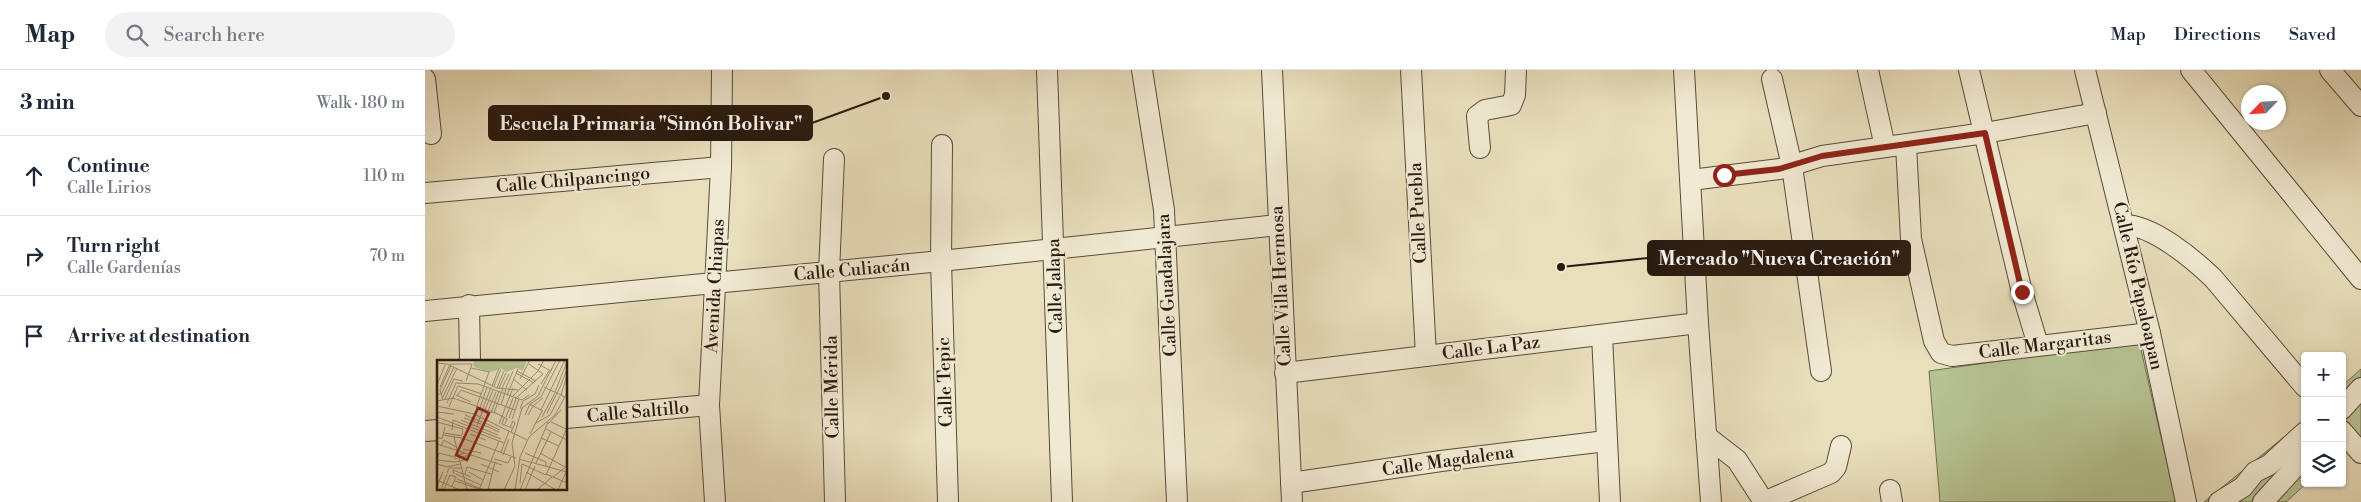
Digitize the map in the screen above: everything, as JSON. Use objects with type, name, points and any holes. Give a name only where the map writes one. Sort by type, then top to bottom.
[{"type":"street","name":"Avenida Chiapas","points":[[715,502],[709,405],[721,167],[722,70]]},
{"type":"street","name":"Calle Jalapa","points":[[1047,70],[1062,502]]},
{"type":"street","name":"Calle Guadalajara","points":[[1141,70],[1164,210],[1177,502]]},
{"type":"street","name":"Calle Villa Hermosa","points":[[1271,70],[1292,493]]},
{"type":"street","name":"Calle Puebla","points":[[1411,70],[1426,356]]},
{"type":"street","points":[[1480,148],[1477,116],[1485,110],[1511,105],[1515,95],[1516,70]]},
{"type":"street","points":[[1684,70],[1698,323],[1711,502]]},
{"type":"street","points":[[1868,70],[1885,147]]},
{"type":"street","points":[[1969,70],[2022,292],[2038,345]]},
{"type":"street","name":"Calle Río Papaloapan","points":[[2085,70],[2150,333],[2186,502]]},
{"type":"street","points":[[2191,70],[2361,280]]},
{"type":"street","points":[[2331,70],[2361,106]]},
{"type":"street","points":[[425,79],[431,134]]},
{"type":"street","points":[[1772,79],[1792,166],[1821,371]]},
{"type":"street","points":[[1691,180],[1779,169],[1822,156],[1985,133],[2096,114]]},
{"type":"street","name":"Calle Tepic","points":[[941,145],[941,261],[948,502]]},
{"type":"street","name":"Calle Margaritas","points":[[1906,145],[1911,239],[1935,341],[1941,353],[1952,356],[2150,333]]},
{"type":"street","name":"Calle Mérida","points":[[835,159],[829,272],[835,502]]},
{"type":"street","name":"Calle Chilpancingo","points":[[425,193],[721,167]]},
{"type":"street","points":[[2124,225],[2135,226],[2147,232],[2172,246],[2199,265],[2213,278],[2301,382]]},
{"type":"street","name":"Calle Culiacán","points":[[425,311],[469,305],[829,272],[1278,226]]},
{"type":"street","points":[[469,305],[470,360]]},
{"type":"street","name":"Calle La Paz","points":[[1285,373],[1698,323]]},
{"type":"street","points":[[1602,335],[1610,502]]},
{"type":"street","points":[[2346,405],[2361,388]]},
{"type":"street","name":"Calle Saltillo","points":[[567,418],[709,405]]},
{"type":"street","points":[[1706,436],[1737,460],[1764,502],[1831,472],[1836,467],[1841,446]]},
{"type":"street","points":[[2219,502],[2243,487],[2255,472],[2269,464],[2301,436]]},
{"type":"street","points":[[2346,436],[2361,453]]},
{"type":"street","name":"Calle Magdalena","points":[[1292,493],[1441,461],[1606,441]]},
{"type":"street","points":[[2263,502],[2301,460]]},
{"type":"green space","points":[[2139,341],[2176,502],[1940,502],[1929,371]]},
{"type":"green space","points":[[2361,369],[2361,436],[2346,449],[2346,397],[2346,382]]},
{"type":"green space","points":[[2301,423],[2301,487],[2303,487],[2286,502],[2204,502]]},
{"type":"place","name":"Escuela Primaria \"Simón Bolivar\"","points":[[886,96]]},
{"type":"place","name":"Mercado \"Nueva Creación\"","points":[[1561,267]]},
{"type":"route","points":[[1724,175],[1779,169],[1822,156],[1985,133],[2022,292]]}]
